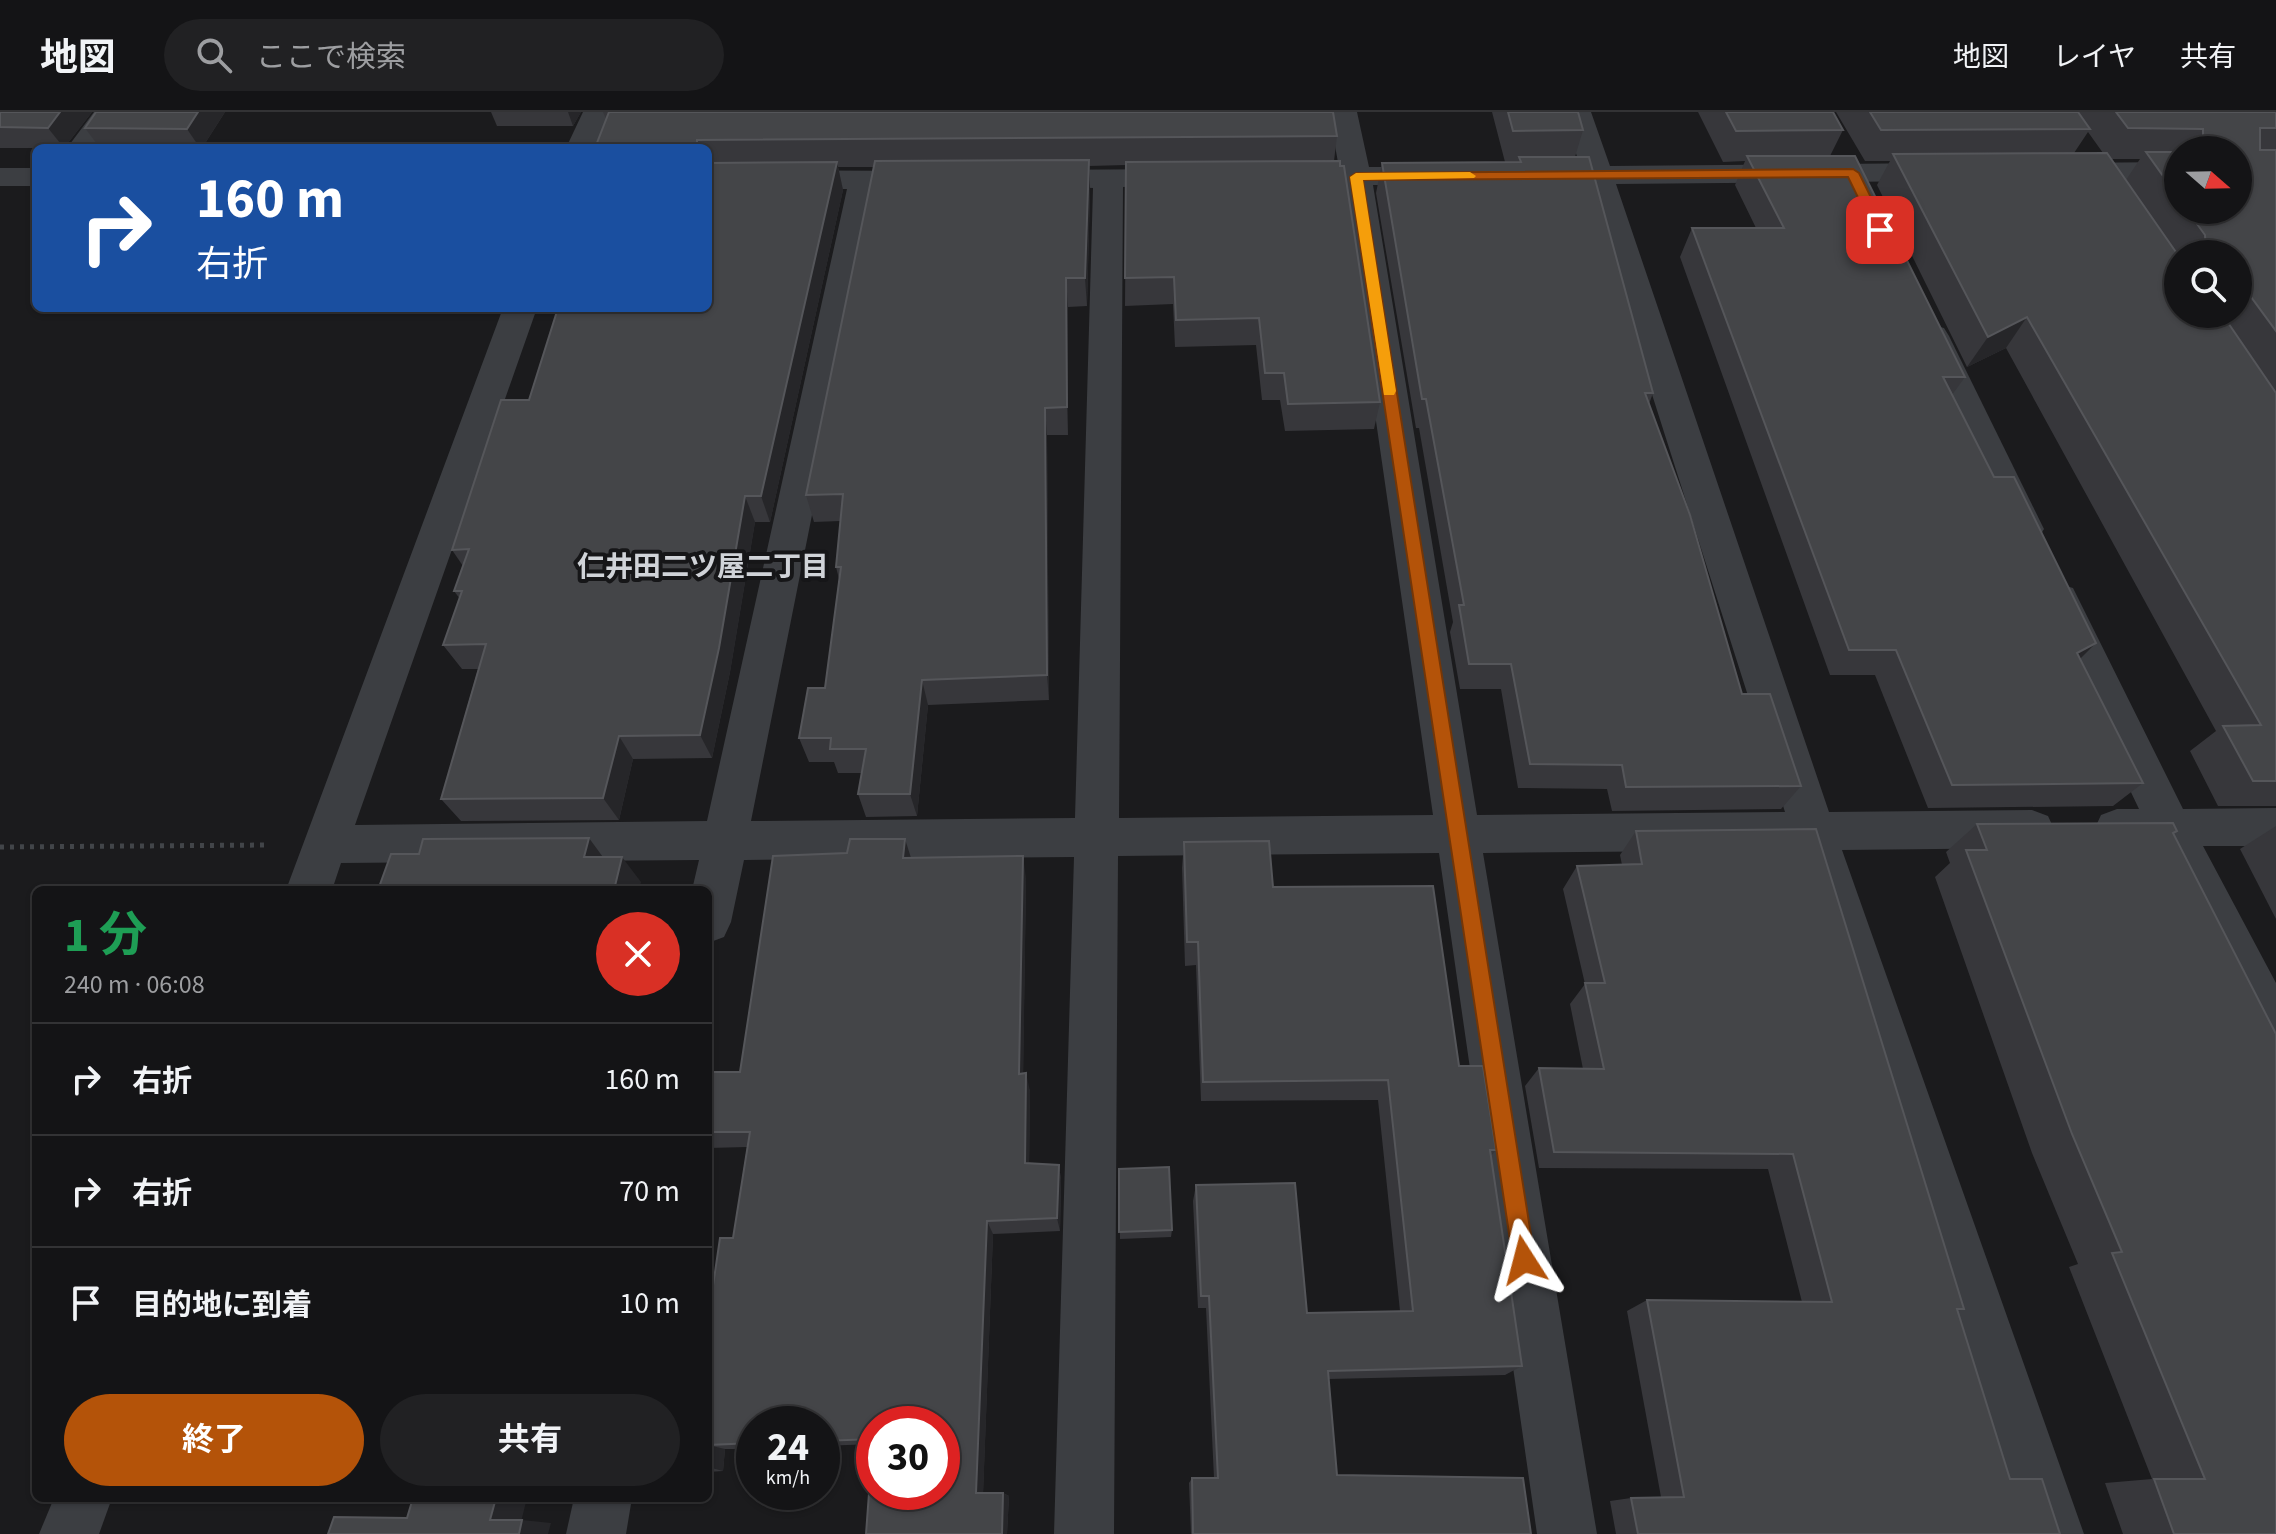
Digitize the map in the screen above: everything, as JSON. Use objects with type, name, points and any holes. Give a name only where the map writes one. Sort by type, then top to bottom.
[{"type":"street","points":[[85,144],[109,112]]},
{"type":"street","points":[[583,144],[597,112]]},
{"type":"street","points":[[1343,112],[1356,177],[1567,1534]]},
{"type":"street","points":[[1577,112],[1813,831],[2054,1534]]},
{"type":"street","points":[[2035,172],[2164,171]]},
{"type":"street","points":[[1536,175],[1975,172]]},
{"type":"street","points":[[1263,177],[1476,176]]},
{"type":"street","points":[[0,177],[32,177]]},
{"type":"street","points":[[1001,179],[1216,178]]},
{"type":"street","points":[[712,179],[956,180]]},
{"type":"street","points":[[1084,1534],[1108,179]]},
{"type":"street","points":[[712,899],[864,180]]},
{"type":"street","points":[[1915,301],[2170,827],[2276,1031]]},
{"type":"street","points":[[311,886],[519,312]]},
{"type":"street","points":[[327,844],[2276,827]]},
{"type":"street","points":[[69,1534],[81,1502]]},
{"type":"street","points":[[596,1534],[602,1502]]},
{"type":"path","points":[[0,847],[327,844]]},
{"type":"building","points":[[0,112],[60,112],[48,128],[0,127]]},
{"type":"building","points":[[96,112],[198,112],[187,129],[85,128]]},
{"type":"building","points":[[609,112],[1333,112],[1337,136],[697,140],[697,144],[597,144]]},
{"type":"building","points":[[1508,112],[1578,112],[1583,130],[1513,131]]},
{"type":"building","points":[[1726,112],[1833,112],[1843,130],[1736,131]]},
{"type":"building","points":[[1870,112],[2078,112],[2090,129],[1881,130]]},
{"type":"building","points":[[2116,112],[2276,112],[2276,128],[2260,128],[2260,150],[2276,150],[2276,331],[2252,298],[2252,240],[2205,240],[2197,224],[2252,224],[2252,136],[2203,136],[2203,129],[2128,128]]},
{"type":"building","points":[[2146,152],[2164,152],[2164,177]]},
{"type":"building","points":[[2107,153],[2168,240],[2164,240],[2164,328],[2232,328],[2276,393],[2276,781],[2253,781],[2223,726],[2261,725],[2027,317],[1988,337],[1893,154]]},
{"type":"building","points":[[1747,156],[1855,156],[1965,377],[1943,377],[1994,477],[2014,477],[2096,643],[2077,653],[2143,783],[1952,785],[1896,650],[1849,650],[1692,228],[1784,228]]},
{"type":"building","points":[[1519,157],[1589,157],[1653,393],[1645,393],[1690,515],[1742,694],[1770,694],[1801,786],[1626,787],[1622,765],[1530,764],[1511,664],[1469,664],[1459,605],[1464,605],[1426,399],[1422,399],[1382,163],[1521,162]]},
{"type":"building","points":[[1089,160],[1085,278],[1066,278],[1067,407],[1045,408],[1047,675],[922,680],[910,794],[858,794],[866,749],[830,749],[831,738],[799,738],[808,688],[825,688],[841,567],[836,567],[843,494],[806,495],[875,161]]},
{"type":"building","points":[[1340,161],[1340,166],[1344,166],[1380,402],[1288,404],[1284,373],[1265,373],[1259,318],[1176,320],[1174,277],[1125,278],[1126,162]]},
{"type":"building","points":[[837,162],[761,496],[745,496],[719,648],[700,735],[619,736],[603,798],[441,799],[486,644],[443,645],[462,591],[454,591],[469,549],[452,550],[501,400],[529,400],[557,312],[712,312],[712,163]]},
{"type":"building","points":[[2173,823],[2177,831],[2173,833],[2276,1034],[2276,1534],[2174,1534],[2154,1479],[2205,1479],[2112,1253],[2122,1252],[2072,1134],[1966,850],[1987,850],[1977,824]]},
{"type":"building","points":[[1816,829],[1964,1309],[1957,1309],[2010,1479],[2042,1479],[2060,1534],[1638,1534],[1631,1498],[1684,1497],[1647,1300],[1832,1302],[1793,1154],[1554,1152],[1539,1068],[1604,1069],[1585,983],[1605,983],[1577,866],[1642,864],[1636,831]]},
{"type":"building","points":[[589,838],[584,857],[622,857],[615,886],[379,886],[391,854],[419,854],[423,839]]},
{"type":"building","points":[[850,839],[905,839],[903,858],[1023,856],[1019,1074],[1026,1073],[1025,1163],[1059,1165],[1057,1218],[987,1221],[976,1493],[1003,1493],[1002,1534],[866,1534],[868,1510],[960,1510],[960,1406],[856,1406],[856,1440],[840,1440],[840,1406],[736,1406],[736,1444],[712,1445],[712,1293],[720,1238],[733,1238],[750,1132],[712,1132],[712,1072],[740,1072],[773,856],[847,853]]},
{"type":"building","points":[[1269,841],[1273,887],[1433,886],[1459,1066],[1483,1066],[1496,1150],[1490,1150],[1522,1366],[1328,1371],[1337,1475],[1523,1478],[1531,1534],[1193,1534],[1192,1478],[1218,1478],[1209,1296],[1201,1296],[1196,1185],[1295,1183],[1307,1313],[1413,1311],[1388,1080],[1203,1082],[1198,942],[1187,942],[1184,842]]},
{"type":"building","points":[[1169,1167],[1172,1230],[1119,1232],[1119,1169]]},
{"type":"building","points":[[412,1502],[495,1502],[490,1520],[522,1520],[519,1534],[328,1534],[334,1517],[407,1518]]},
{"type":"slow traffic","points":[[1389,391],[1356,177],[1470,176]]},
{"type":"district","name":"仁井田二ツ屋二丁目","points":[[703,566]]},
{"type":"route","points":[[1524,1260],[1356,177],[1853,173],[1880,230]]}]
